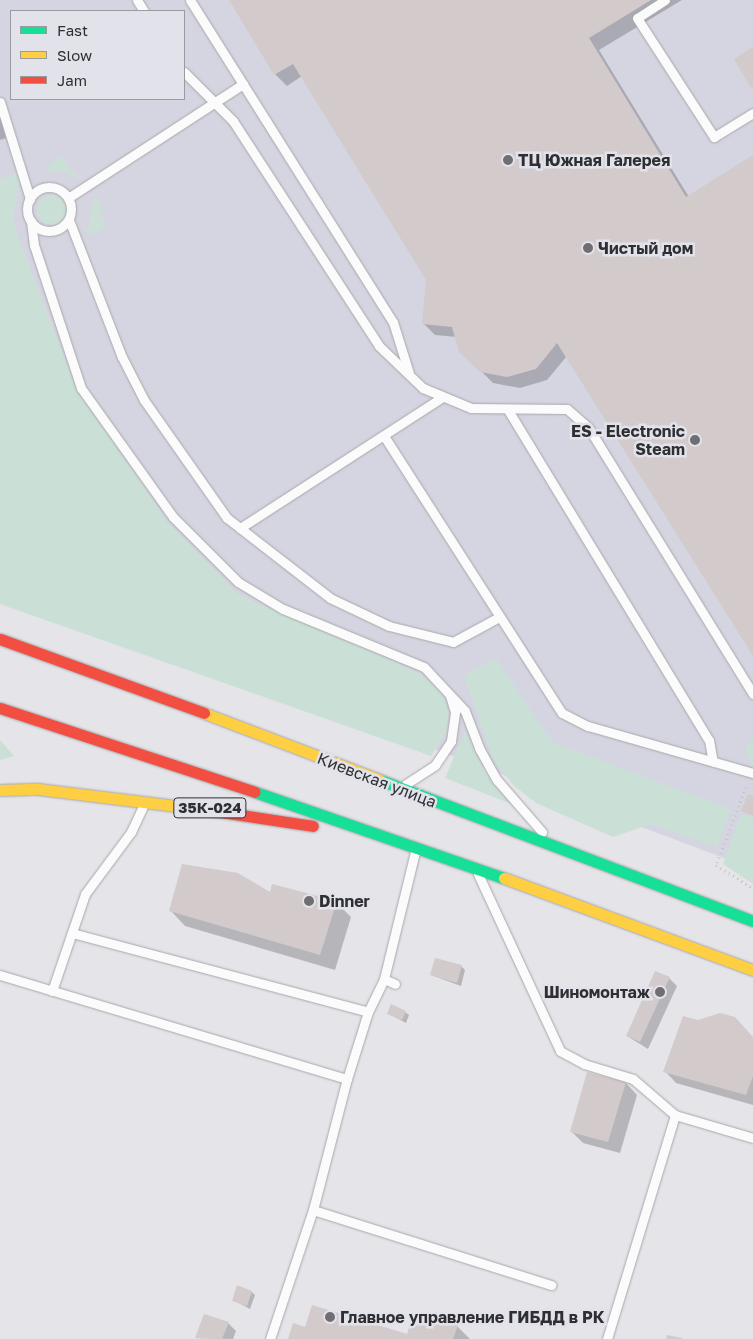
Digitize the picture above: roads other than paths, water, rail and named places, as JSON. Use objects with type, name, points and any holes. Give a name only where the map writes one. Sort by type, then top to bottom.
[{"type":"main road","name":"Киевская улица","points":[[0,639],[753,921]]},
{"type":"main road","points":[[0,708],[417,846],[753,970]]},
{"type":"main road","name":"35К-024","points":[[0,790],[38,789],[225,810],[417,846]]},
{"type":"lane","points":[[190,0],[393,322],[410,376]]},
{"type":"lane","points":[[665,0],[637,18],[714,137],[753,113]]},
{"type":"lane","points":[[185,73],[233,120],[379,346],[423,388],[442,398],[471,408],[508,410],[567,409],[588,427],[753,694]]},
{"type":"lane","points":[[68,198],[243,84]]},
{"type":"lane","points":[[0,102],[30,199]]},
{"type":"lane","points":[[499,617],[453,642],[389,626],[330,598],[227,518],[144,400],[122,357],[69,220],[71,212],[68,198],[52,188],[39,190],[30,199],[28,206],[48,291],[82,388],[173,517],[238,582],[283,609],[424,667],[465,711],[479,748],[497,780],[557,848]]},
{"type":"lane","points":[[31,221],[40,230],[54,231],[69,220]]},
{"type":"lane","points":[[240,528],[442,398]]},
{"type":"lane","points":[[508,410],[709,740],[713,762]]},
{"type":"lane","points":[[384,436],[562,713],[588,726],[752,773]]},
{"type":"lane","points":[[400,788],[435,764],[451,741],[455,712],[448,691]]},
{"type":"lane","points":[[52,991],[84,894],[130,832],[146,800]]},
{"type":"lane","points":[[270,1339],[313,1210],[347,1079],[368,1012],[384,979],[417,846]]},
{"type":"lane","points":[[474,867],[560,1051],[584,1064],[633,1079],[675,1114],[753,1138]]},
{"type":"lane","points":[[72,934],[368,1012]]},
{"type":"lane","points":[[0,975],[347,1079]]},
{"type":"lane","points":[[384,979],[395,984]]},
{"type":"lane","points":[[607,1339],[675,1114]]},
{"type":"lane","points":[[313,1210],[551,1285]]},
{"type":"place","name":"ТЦ Южная Галерея","points":[[508,160]]},
{"type":"place","name":"Чистый дом","points":[[588,248]]},
{"type":"place","name":"ES - Electronic Steam","points":[[695,440]]},
{"type":"place","name":"Dinner","points":[[309,901]]},
{"type":"place","name":"Шиномонтаж","points":[[660,992]]},
{"type":"place","name":"Главное управление ГИБДД в РК","points":[[330,1317]]}]
